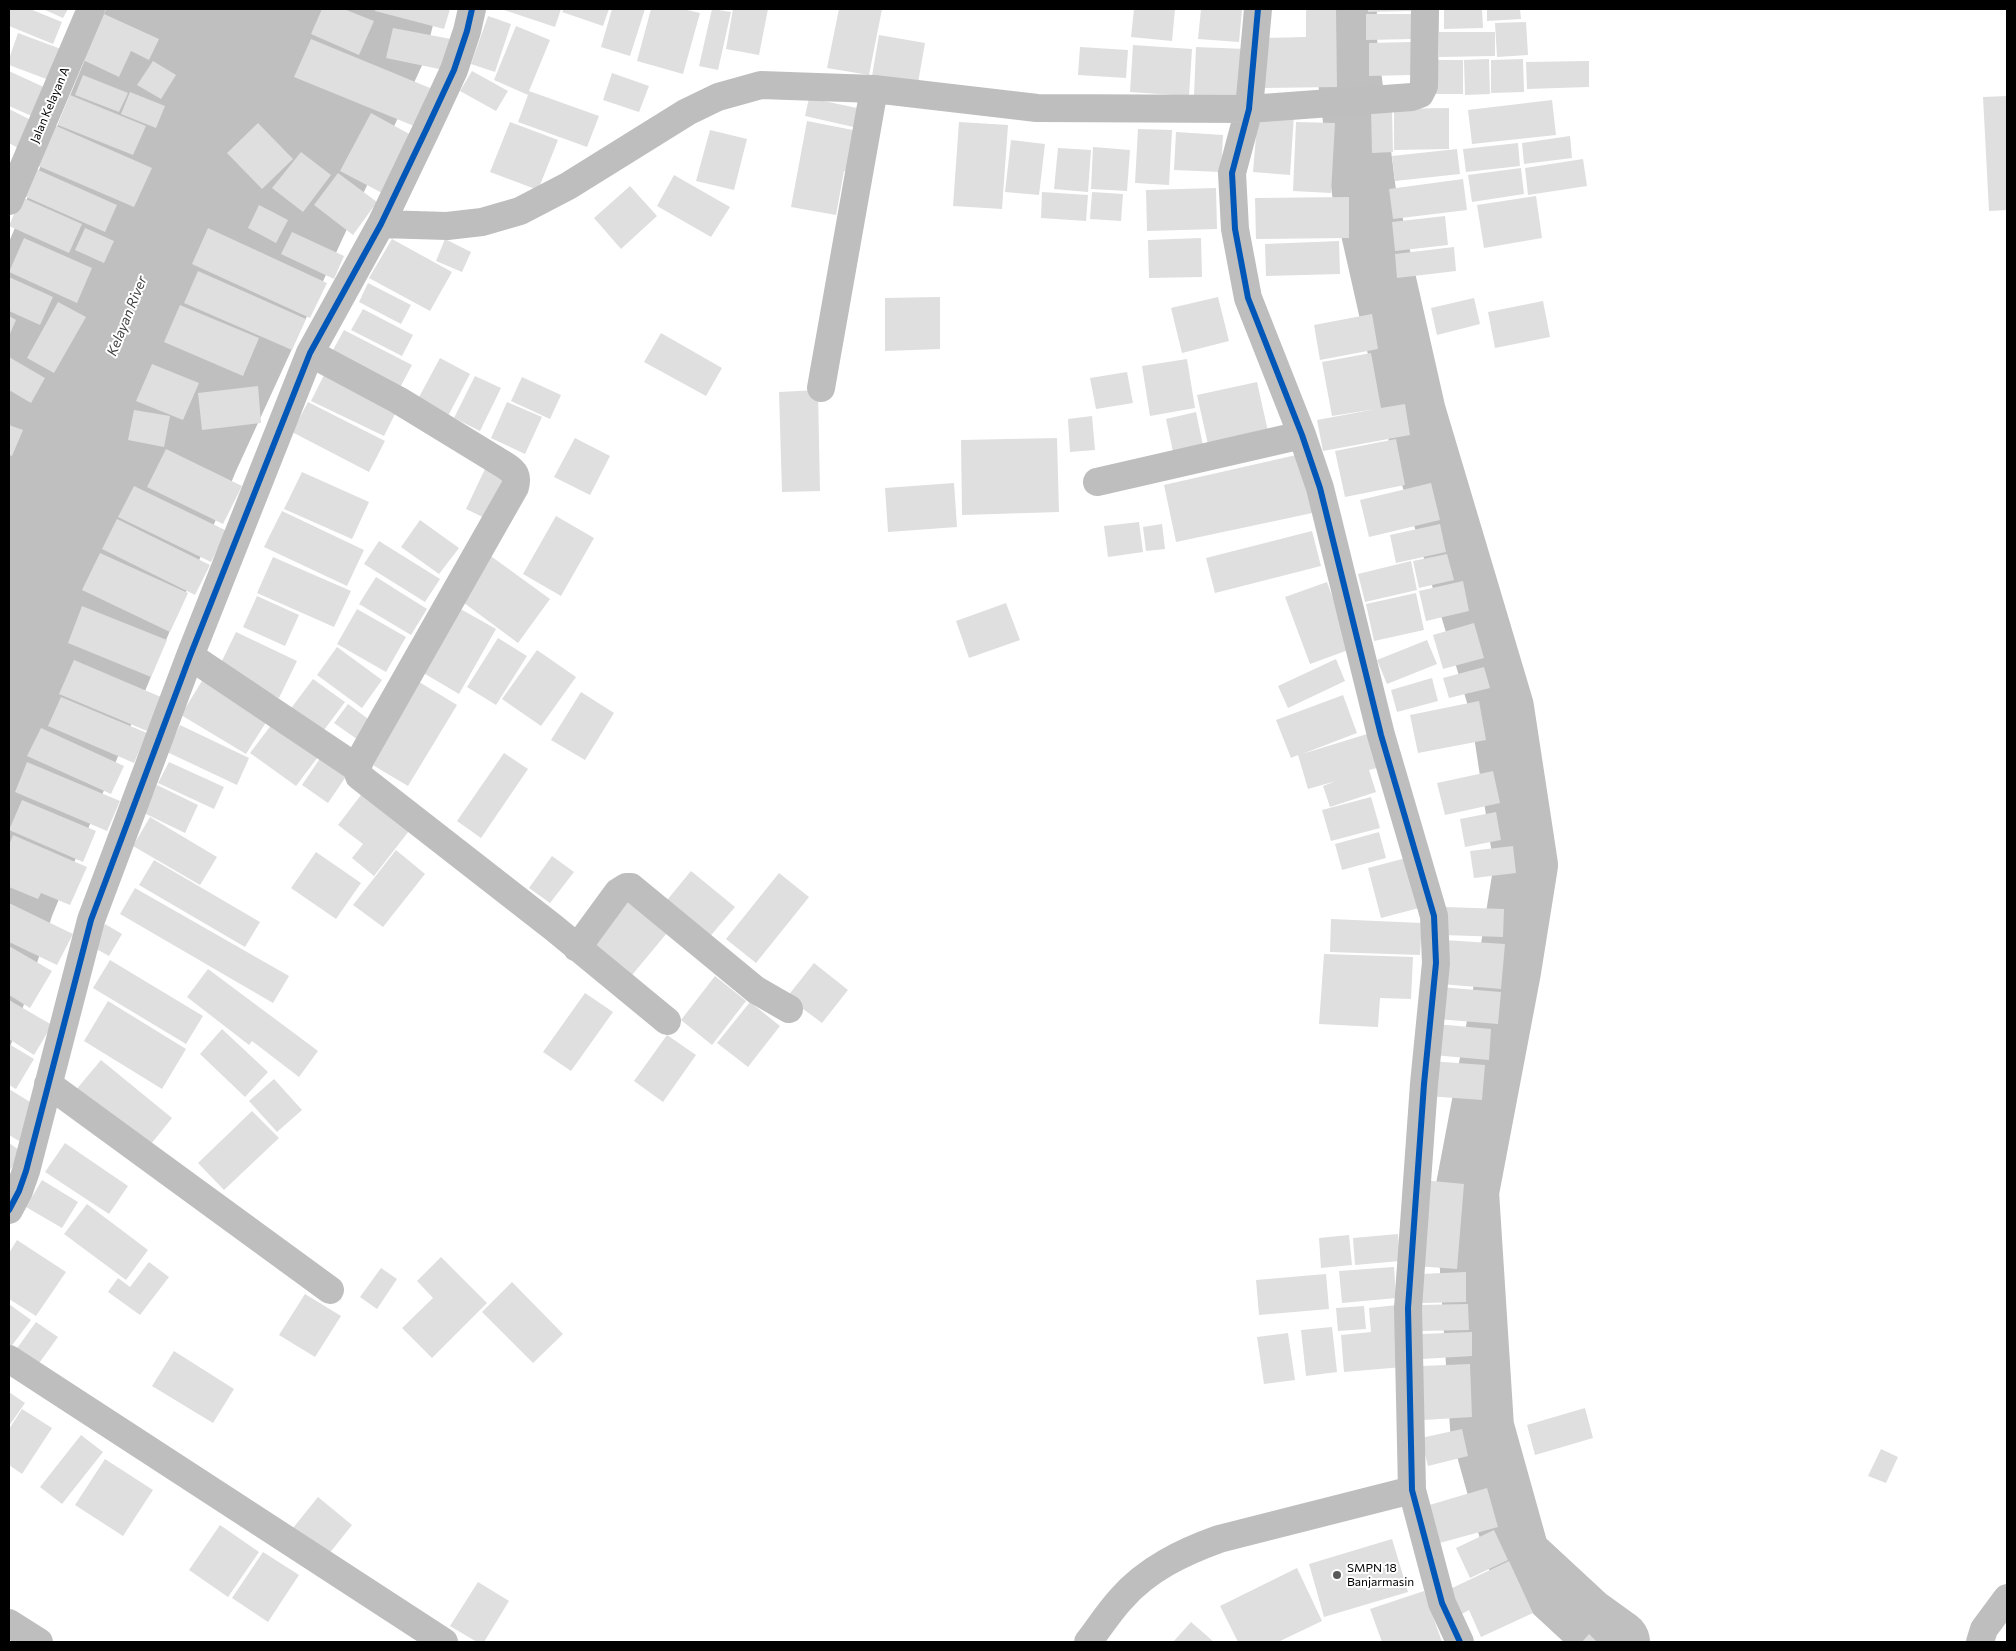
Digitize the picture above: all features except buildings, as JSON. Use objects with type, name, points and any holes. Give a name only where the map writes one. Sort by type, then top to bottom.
[{"type":"street","name":"Jalan Kelayan A","points":[[9,201],[17,157],[91,9]]},
{"type":"street","points":[[9,1210],[19,1191],[26,1171],[91,920],[190,656],[310,353],[381,224],[454,70],[472,9]]},
{"type":"street","points":[[1258,9],[1249,109],[1232,173],[1234,229],[1248,298],[1302,435],[1320,488],[1381,735],[1434,916],[1436,963],[1424,1084],[1408,1308],[1412,1490],[1442,1604],[1460,1642]]},
{"type":"street","points":[[381,224],[447,226],[482,222],[520,211],[568,186],[687,112],[718,97],[761,85],[874,88],[1037,108],[1249,109],[1412,97],[1420,94],[1424,86],[1425,9]]},
{"type":"street","points":[[821,388],[874,88]]},
{"type":"street","points":[[310,353],[398,400],[510,469],[517,478],[515,487],[357,768]]},
{"type":"street","points":[[1097,482],[1302,435]]},
{"type":"street","points":[[190,656],[357,768],[360,776],[366,782],[667,1021]]},
{"type":"street","points":[[577,948],[618,892],[626,887],[631,887],[756,990],[789,1009]]},
{"type":"street","points":[[48,1084],[330,1290]]},
{"type":"street","points":[[9,1359],[444,1642]]},
{"type":"street","points":[[1088,1642],[1121,1598],[1151,1572],[1189,1550],[1219,1539],[1412,1490]]},
{"type":"street","points":[[1980,1642],[1984,1629],[2007,1598]]},
{"type":"street","points":[[9,1623],[39,1642]]},
{"type":"water","name":"Kelayan River","points":[[106,9],[437,9],[424,61],[236,471],[52,916],[9,1051],[9,242]]},
{"type":"waterway","points":[[1345,9],[1344,33],[1364,192],[1414,413],[1502,708],[1526,865],[1509,971],[1467,1192],[1482,1427],[1518,1556],[1586,1619],[1618,1642]]},
{"type":"cycle path","points":[[9,1210],[19,1191],[26,1171],[91,920],[190,656],[310,353],[381,224],[427,128],[454,70],[472,9]]},
{"type":"cycle path","points":[[1258,9],[1249,109],[1232,173],[1235,229],[1248,298],[1302,435],[1320,488],[1381,735],[1434,916],[1436,963],[1424,1084],[1408,1308],[1412,1490],[1442,1603],[1460,1642]]},
{"type":"place","name":"SMPN 18 Banjarmasin","points":[[1337,1575]]}]
